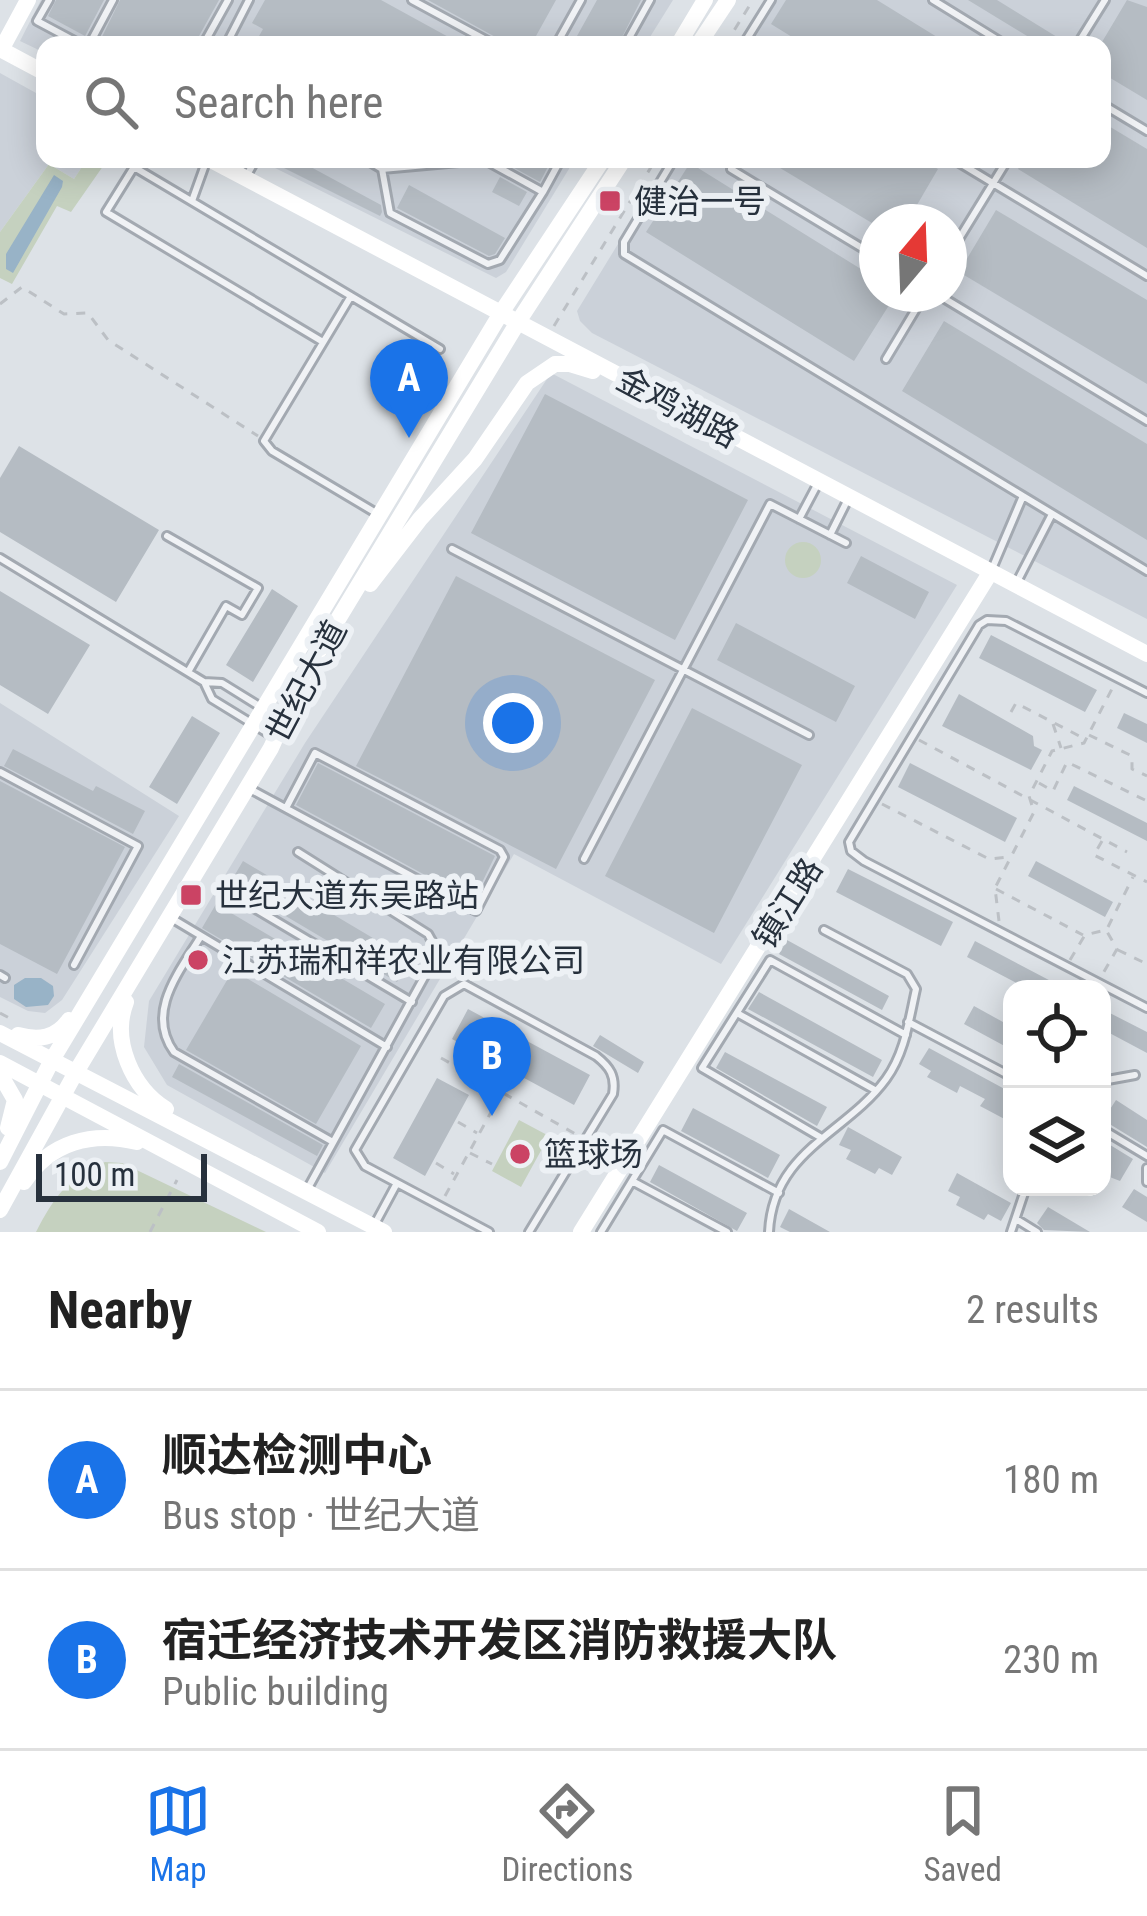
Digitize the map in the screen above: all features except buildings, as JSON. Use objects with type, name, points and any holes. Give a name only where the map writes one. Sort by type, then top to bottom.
[{"type":"street","points":[[28,0],[1,49],[36,68]]},
{"type":"street","points":[[683,36],[705,0]]},
{"type":"street","points":[[704,36],[728,0]]},
{"type":"street","name":"金鸡湖路","points":[[226,168],[1147,654]]},
{"type":"street","name":"世纪大道","points":[[0,1214],[62,1096],[247,787],[303,677],[598,168]]},
{"type":"street","name":"世纪大道","points":[[0,1162],[52,1060],[380,515],[509,318],[617,168]]},
{"type":"street","points":[[303,677],[389,558],[475,458],[526,383],[555,364],[570,364],[642,388]]},
{"type":"street","name":"镇江路","points":[[581,1232],[628,1172],[990,573]]},
{"type":"street","points":[[0,1030],[44,1038],[66,1025],[166,875]]},
{"type":"street","points":[[137,973],[120,1031],[142,1087],[159,1105],[280,1177]]},
{"type":"street","points":[[0,1030],[379,1229]]},
{"type":"street","points":[[0,1063],[318,1232]]},
{"type":"street","points":[[0,1074],[15,1100],[0,1147]]},
{"type":"street","points":[[0,1214],[31,1171],[64,1145],[88,1138],[120,1138],[156,1146]]},
{"type":"lane","points":[[49,0],[37,21],[68,36]]},
{"type":"lane","points":[[91,36],[113,0]]},
{"type":"lane","points":[[208,36],[228,0]]},
{"type":"lane","points":[[231,36],[249,0]]},
{"type":"lane","points":[[412,0],[478,36]]},
{"type":"lane","points":[[561,36],[581,0]]},
{"type":"lane","points":[[630,36],[650,0]]},
{"type":"lane","points":[[748,36],[770,0]]},
{"type":"lane","points":[[933,0],[991,36]]},
{"type":"lane","points":[[1083,36],[1105,0]]},
{"type":"lane","points":[[1111,109],[1147,131]]},
{"type":"lane","points":[[133,168],[106,212],[323,342]]},
{"type":"lane","points":[[137,168],[440,350]]},
{"type":"lane","points":[[192,201],[205,168]]},
{"type":"lane","points":[[245,178],[251,168]]},
{"type":"lane","points":[[396,168],[384,169],[391,213],[488,264],[500,260],[556,168]]},
{"type":"lane","points":[[502,168],[543,192]]},
{"type":"lane","points":[[669,168],[624,242],[624,254],[1147,571]]},
{"type":"lane","points":[[968,168],[1147,276]]},
{"type":"lane","points":[[967,226],[1002,168]]},
{"type":"lane","points":[[731,169],[859,246]]},
{"type":"lane","points":[[351,296],[264,440],[272,451],[380,515]]},
{"type":"lane","points":[[886,359],[915,312]]},
{"type":"lane","points":[[967,312],[1147,422]]},
{"type":"lane","points":[[799,519],[818,482]]},
{"type":"lane","points":[[990,573],[1023,496]]},
{"type":"lane","points":[[830,535],[849,498]]},
{"type":"lane","points":[[584,859],[770,504],[846,543]]},
{"type":"lane","points":[[1016,586],[1052,514]]},
{"type":"lane","points":[[167,536],[258,589],[242,615],[226,606],[188,672]]},
{"type":"lane","points":[[452,549],[808,734]]},
{"type":"lane","points":[[0,558],[204,682],[222,683],[279,729]]},
{"type":"lane","points":[[1092,980],[850,851],[849,842],[979,626],[988,620],[1006,621],[1147,693]]},
{"type":"lane","points":[[204,682],[212,699],[279,729]]},
{"type":"lane","points":[[247,787],[476,911],[504,857],[500,850],[315,754],[286,808]]},
{"type":"lane","points":[[0,772],[138,846],[74,965]]},
{"type":"lane","points":[[298,852],[433,939],[437,959],[306,1191]]},
{"type":"lane","points":[[227,892],[412,1002]]},
{"type":"lane","points":[[170,918],[388,1047]]},
{"type":"lane","points":[[769,1232],[779,1193],[797,1159],[876,1090],[896,1063],[916,989],[908,974],[824,930]]},
{"type":"lane","points":[[201,936],[165,999],[162,1022],[168,1045],[333,1142]]},
{"type":"lane","points":[[820,1137],[702,1068],[770,960],[906,1035]]},
{"type":"lane","points":[[489,1232],[365,1166],[355,1150],[444,996],[456,986],[472,986],[606,1064],[615,1082],[613,1094],[529,1232]]},
{"type":"lane","points":[[1111,990],[1147,1009]]},
{"type":"lane","points":[[737,1013],[876,1090]]},
{"type":"lane","points":[[908,1022],[1003,1072]]},
{"type":"lane","points":[[1111,1079],[1135,1075]]},
{"type":"lane","points":[[601,1232],[628,1172],[663,1130],[779,1193]]},
{"type":"lane","points":[[1111,1134],[1147,1156]]},
{"type":"lane","points":[[585,1140],[727,1232]]},
{"type":"lane","points":[[1147,1168],[1147,1182]]},
{"type":"lane","points":[[379,1229],[397,1183]]},
{"type":"lane","points":[[1011,1232],[1023,1196]]},
{"type":"lane","points":[[1016,1219],[1037,1232]]},
{"type":"path","points":[[731,36],[753,0]]},
{"type":"path","points":[[546,338],[650,168]]},
{"type":"path","points":[[0,304],[22,287],[64,314],[88,313],[109,340],[264,440]]},
{"type":"path","points":[[1001,932],[994,888],[1034,812],[1030,800],[1037,781],[1052,751],[1087,737],[1117,678]]},
{"type":"path","points":[[1011,712],[1016,703],[1132,756],[1132,769],[1147,776]]},
{"type":"path","points":[[1053,722],[1060,748]]},
{"type":"path","points":[[912,736],[1127,852]]},
{"type":"path","points":[[1037,781],[1053,791],[1066,762],[1147,801]]},
{"type":"path","points":[[873,800],[989,859],[1011,857]]},
{"type":"path","points":[[1102,839],[1094,855],[1147,882]]},
{"type":"path","points":[[994,888],[1085,935],[1106,929],[1134,875]]},
{"type":"path","points":[[1106,929],[1117,949],[1147,964]]},
{"type":"path","points":[[1066,967],[1085,935]]},
{"type":"path","points":[[1100,980],[1117,949]]},
{"type":"path","points":[[441,1058],[585,1140]]},
{"type":"path","points":[[439,1205],[502,1092]]},
{"type":"path","points":[[458,1122],[479,1134]]},
{"type":"path","points":[[469,1152],[492,1165]]},
{"type":"path","points":[[436,1163],[456,1175]]},
{"type":"path","points":[[150,1232],[177,1180]]},
{"type":"shaded area","points":[[41,0],[673,0],[651,36],[36,36],[36,49],[20,41]]},
{"type":"shaded area","points":[[768,0],[1147,0],[1147,619],[592,333],[577,311],[664,168],[1111,168],[1111,36],[746,36]]},
{"type":"shaded area","points":[[0,73],[36,93],[36,168],[46,168],[0,232]]},
{"type":"shaded area","points":[[56,168],[81,168],[74,179]]},
{"type":"shaded area","points":[[275,168],[570,168],[506,272],[496,278]]},
{"type":"shaded area","points":[[551,373],[957,585],[721,964],[514,854],[325,1173],[167,1085],[144,1047],[149,1001],[305,743]]},
{"type":"shaded area","points":[[0,703],[179,816],[62,1000],[45,1013],[28,1011],[0,997]]},
{"type":"green space","points":[[46,168],[74,179],[81,168],[102,168],[71,212],[57,206],[12,284],[0,278],[0,232]]},
{"type":"green space","points":[[803,542],[816,547],[821,560],[816,573],[803,578],[790,573],[785,560],[790,547]]},
{"type":"green space","name":"篮球场","points":[[519,1120],[549,1136],[521,1187],[492,1171]]},
{"type":"green space","points":[[105,1162],[122,1163],[266,1232],[36,1232],[63,1190]]},
{"type":"water","points":[[54,175],[63,181],[62,187],[13,273],[6,269],[6,254]]},
{"type":"water","points":[[25,978],[41,978],[53,986],[48,1005],[26,1007],[14,999],[14,985]]},
{"type":"place","name":"健治一号","points":[[610,201]]},
{"type":"place","name":"顺达检测中心","points":[[409,438]]},
{"type":"place","name":"世纪大道东吴路站","points":[[191,895]]},
{"type":"place","name":"江苏瑞和祥农业有限公司","points":[[198,960]]},
{"type":"place","name":"宿迁经济技术开发区消防救援大队","points":[[492,1116]]},
{"type":"place","name":"篮球场","points":[[520,1154]]}]
